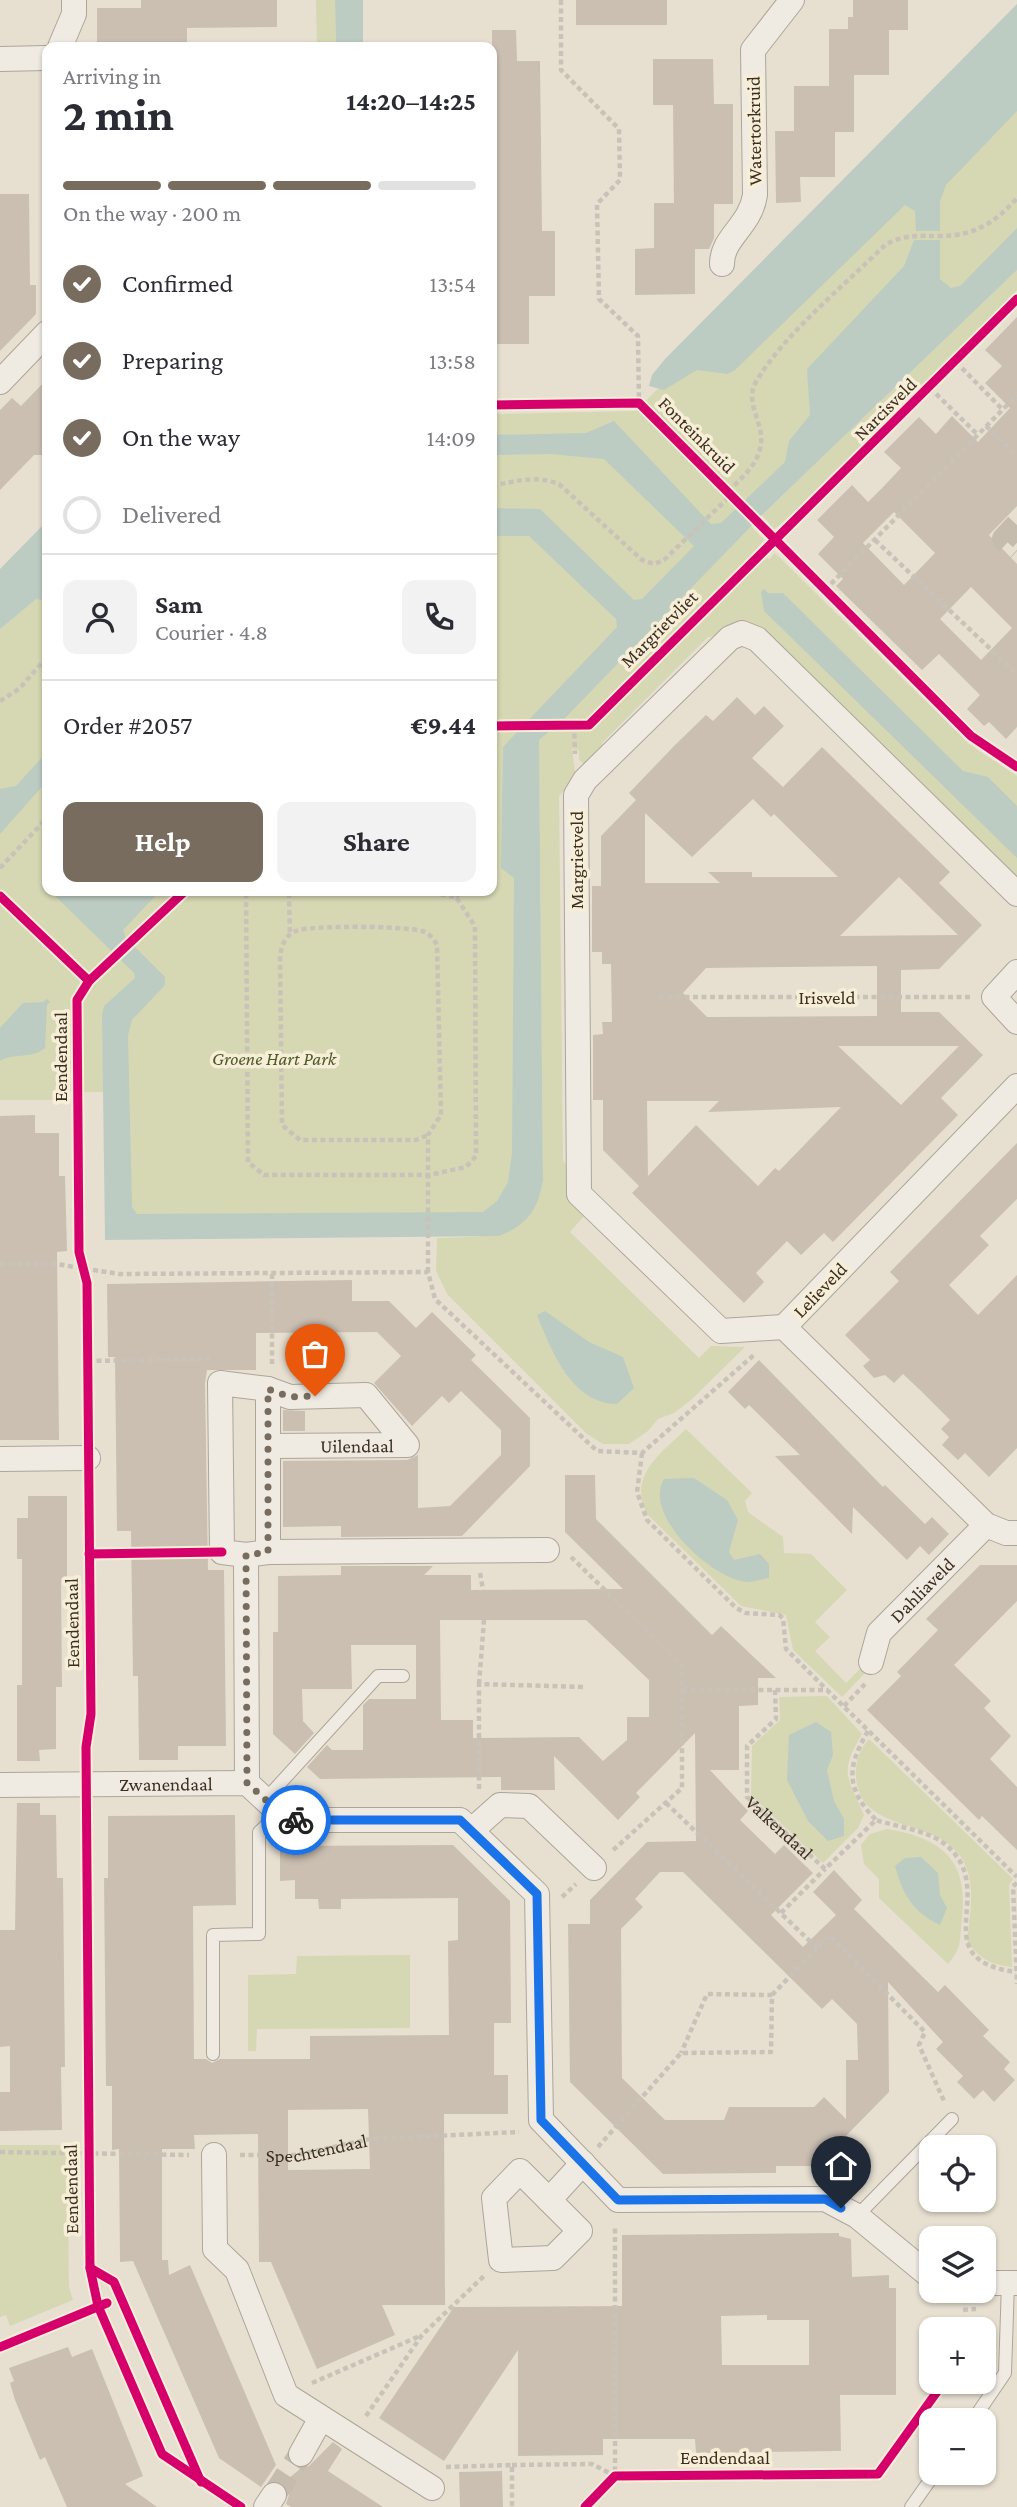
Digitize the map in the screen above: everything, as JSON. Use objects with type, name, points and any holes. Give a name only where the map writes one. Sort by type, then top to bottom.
[{"type":"street","points":[[62,42],[74,14],[74,0]]},
{"type":"street","name":"Watertorkruid","points":[[722,264],[722,251],[752,213],[755,195],[753,50],[792,0]]},
{"type":"street","points":[[0,59],[42,58]]},
{"type":"street","points":[[0,382],[42,338]]},
{"type":"street","name":"Margrietveld","points":[[784,1327],[721,1331],[579,1194],[576,796],[585,780],[730,638],[742,633],[757,639],[1017,894]]},
{"type":"street","points":[[1017,972],[994,997],[1017,1022]]},
{"type":"street","name":"Lelieveld","points":[[1006,1528],[784,1327],[1017,1086]]},
{"type":"street","points":[[220,1383],[222,1552],[547,1550]]},
{"type":"street","name":"Uilendaal","points":[[220,1383],[268,1389],[290,1397],[366,1395],[407,1446],[268,1446]]},
{"type":"street","points":[[264,1799],[257,1553],[268,1446],[268,1389]]},
{"type":"street","points":[[0,1459],[88,1458]]},
{"type":"street","name":"Dahliaveld","points":[[872,1662],[879,1633],[1006,1528]]},
{"type":"street","name":"Zwanendaal","points":[[0,1785],[264,1799],[287,1819],[466,1825]]},
{"type":"street","points":[[594,1868],[529,1806],[500,1805],[466,1825],[537,1894],[541,2120],[618,2200],[825,2199],[857,2216],[919,2267]]},
{"type":"street","points":[[214,2155],[215,2249],[237,2270],[286,2395],[432,2488]]},
{"type":"street","points":[[549,2200],[583,2163]]},
{"type":"street","points":[[520,2171],[549,2200],[580,2231],[553,2258],[501,2260],[494,2198],[520,2171]]},
{"type":"street","points":[[301,2454],[321,2418]]},
{"type":"lane","points":[[213,2054],[213,1934],[260,1934],[259,1832],[264,1799],[378,1676],[403,1676]]},
{"type":"lane","points":[[857,2216],[952,2119]]},
{"type":"lane","points":[[981,2408],[1005,2373],[1011,2289]]},
{"type":"lane","points":[[911,2507],[927,2485]]},
{"type":"path","points":[[561,0],[561,70],[619,129],[620,180],[597,204],[599,299],[638,336],[639,403]]},
{"type":"path","points":[[497,485],[530,478],[543,478],[559,484],[579,499],[642,561],[654,564],[664,560],[732,495],[755,461],[761,447],[761,431],[750,397],[755,382],[791,339],[886,245],[898,238],[940,236],[982,229],[1001,215],[1017,198]]},
{"type":"path","points":[[947,370],[965,353]]},
{"type":"path","points":[[956,362],[1003,410]]},
{"type":"path","points":[[930,388],[978,435]]},
{"type":"path","points":[[825,590],[1017,395]]},
{"type":"path","points":[[986,426],[1017,456]]},
{"type":"path","points":[[874,540],[1017,674]]},
{"type":"path","points":[[816,582],[834,600]]},
{"type":"path","points":[[0,701],[19,689],[42,663]]},
{"type":"path","points":[[563,726],[589,724]]},
{"type":"path","points":[[0,868],[42,823]]},
{"type":"path","points":[[246,896],[248,1162],[264,1175],[429,1175],[466,1167],[476,1156],[475,926],[456,897],[450,896]]},
{"type":"path","points":[[289,896],[290,934]]},
{"type":"path","points":[[428,1135],[416,1140],[300,1140],[282,1125],[280,958],[282,943],[290,934],[306,929],[406,928],[427,933],[434,939],[439,952],[440,1115],[428,1135],[428,1272],[435,1299],[597,1451],[642,1453]]},
{"type":"path","points":[[0,1264],[81,1264],[119,1274],[428,1272]]},
{"type":"path","points":[[81,1264],[86,1283]]},
{"type":"path","points":[[268,1389],[272,1380],[272,1273]]},
{"type":"path","points":[[784,1327],[642,1453],[637,1492],[647,1520],[736,1608],[746,1613],[779,1615],[783,1618],[786,1649],[1017,1880],[1013,1886],[1017,1984]]},
{"type":"path","points":[[88,1348],[88,1375]]},
{"type":"path","points":[[88,1361],[210,1359],[210,1377],[220,1383]]},
{"type":"path","points":[[538,1918],[682,1788],[682,1665],[564,1550],[547,1550]]},
{"type":"path","points":[[466,1825],[479,1800],[479,1684],[484,1620]]},
{"type":"path","points":[[479,1684],[584,1687]]},
{"type":"path","points":[[682,1690],[827,1689]]},
{"type":"path","points":[[868,1730],[855,1754],[853,1786],[856,1797],[876,1819],[946,1844],[959,1860],[969,1885],[965,1940],[970,1952],[996,1969],[1016,1972]]},
{"type":"path","points":[[666,1803],[817,1948]]},
{"type":"path","points":[[781,1913],[825,1869]]},
{"type":"path","points":[[681,2053],[771,2052],[772,1994],[829,1935],[925,2032],[919,2045],[952,2119]]},
{"type":"path","points":[[583,2163],[681,2053],[707,1994],[772,1994]]},
{"type":"path","points":[[608,2484],[615,2476],[614,2228],[618,2200]]},
{"type":"path","points":[[352,2437],[422,2335],[501,2260]]},
{"type":"path","points":[[963,2317],[959,2300],[1011,2289]]},
{"type":"path","points":[[286,2395],[422,2335]]},
{"type":"path","points":[[432,2488],[447,2466],[592,2464],[615,2476],[629,2476]]},
{"type":"path","points":[[512,2465],[512,2507]]},
{"type":"green space","points":[[316,0],[335,0],[336,42],[317,42]]},
{"type":"green space","name":"Groene Hart Park","points":[[1017,21],[1017,249],[744,533],[751,526],[764,540],[758,547],[769,559],[775,553],[969,744],[1017,776],[1017,883],[761,632],[708,637],[602,743],[603,752],[587,767],[579,760],[579,750],[572,749],[576,779],[559,796],[563,1161],[571,1169],[572,1199],[584,1216],[570,1232],[699,1358],[711,1346],[745,1347],[691,1400],[674,1413],[658,1419],[648,1431],[629,1444],[603,1444],[587,1434],[447,1294],[436,1271],[437,1238],[473,1237],[505,1232],[529,1215],[543,1181],[539,748],[528,1189],[497,1223],[113,1226],[107,1092],[66,1092],[66,1100],[0,1100],[0,598],[42,555],[42,896],[497,896],[497,414],[636,411]]},
{"type":"green space","points":[[1017,270],[1017,290],[803,506],[774,529],[762,515]]},
{"type":"green space","points":[[686,1429],[752,1493],[745,1501],[748,1512],[783,1537],[784,1553],[811,1554],[847,1590],[815,1622],[830,1637],[815,1651],[846,1683],[861,1668],[866,1672],[842,1697],[793,1650],[786,1615],[741,1606],[647,1514],[641,1488],[644,1476],[658,1456]]},
{"type":"green space","points":[[827,1696],[862,1734],[850,1758],[848,1775],[864,1815],[858,1828],[823,1863],[751,1795],[752,1746],[780,1720],[779,1697]]},
{"type":"green space","points":[[869,1739],[1013,1879],[1009,1885],[1012,1967],[986,1960],[967,1941],[971,1887],[961,1857],[949,1844],[934,1836],[885,1817],[871,1808],[861,1796],[856,1767],[860,1752]]},
{"type":"green space","points":[[887,1829],[907,1833],[937,1846],[956,1868],[961,1882],[962,1920],[958,1948],[948,1964],[879,1898],[879,1879],[864,1864],[861,1845],[870,1834]]},
{"type":"green space","points":[[410,1955],[410,2028],[257,2029],[256,2051],[248,2051],[248,1975],[296,1974],[297,1956]]},
{"type":"green space","points":[[0,2145],[67,2145],[69,2287],[73,2300],[10,2326],[6,2315],[0,2317]]},
{"type":"shaded area","points":[[335,0],[363,0],[363,42],[336,42]]},
{"type":"shaded area","points":[[1017,4],[1017,111],[946,185],[940,201],[940,231],[916,231],[915,211],[905,205],[735,370],[728,374],[697,370],[664,390],[649,386],[652,375],[665,359]]},
{"type":"shaded area","points":[[1017,228],[1017,270],[762,515],[565,718],[539,740],[543,1181],[538,1201],[530,1215],[517,1227],[499,1236],[105,1240],[102,1015],[104,1006],[135,978],[134,973],[55,896],[155,896],[123,930],[126,938],[165,977],[165,985],[132,1020],[128,1035],[132,1207],[137,1214],[483,1212],[497,1201],[508,1182],[512,1153],[514,878],[501,868],[503,747],[617,627],[616,619],[529,536],[497,536],[497,508],[540,509],[634,600],[642,599],[694,546],[604,459],[550,454],[497,455],[497,435],[586,433],[614,421],[711,524],[721,523],[785,462],[789,441],[810,415],[807,369],[904,266],[914,240],[940,240],[940,279],[951,288],[960,286]]},
{"type":"shaded area","points":[[42,526],[42,600],[36,599],[0,629],[0,569]]},
{"type":"shaded area","points":[[764,589],[768,593],[783,593],[963,771],[988,777],[1017,806],[1017,858],[764,611],[761,592]]},
{"type":"shaded area","points":[[42,757],[42,787],[0,834],[0,789],[16,786]]},
{"type":"shaded area","points":[[47,999],[50,1002],[47,1005],[45,1048],[34,1054],[0,1061],[0,1028],[23,1003],[43,1002]]},
{"type":"shaded area","points":[[545,1311],[589,1342],[623,1357],[634,1388],[617,1404],[601,1402],[587,1395],[565,1373],[557,1359],[537,1315]]},
{"type":"shaded area","points":[[694,1478],[727,1500],[738,1520],[729,1552],[734,1560],[760,1554],[769,1564],[769,1578],[747,1582],[716,1570],[684,1543],[671,1527],[663,1510],[660,1494],[664,1479]]},
{"type":"shaded area","points":[[816,1722],[831,1732],[833,1755],[827,1770],[834,1801],[844,1819],[844,1836],[828,1841],[808,1821],[787,1780],[789,1735]]},
{"type":"shaded area","points":[[921,1857],[938,1873],[940,1895],[947,1908],[940,1925],[910,1902],[895,1866],[905,1858]]},
{"type":"building","points":[[141,0],[277,0],[277,27],[187,28],[187,42],[97,42],[97,8],[141,8]]},
{"type":"building","points":[[576,0],[667,0],[667,25],[576,25]]},
{"type":"building","points":[[853,0],[908,0],[908,30],[889,30],[889,75],[854,75],[854,132],[835,132],[835,177],[800,177],[801,202],[776,203],[775,131],[794,131],[794,86],[829,86],[829,29],[848,29],[848,17],[853,17]]},
{"type":"building","points":[[492,30],[516,30],[517,61],[540,61],[542,231],[555,231],[555,296],[529,296],[529,344],[497,344],[497,42],[492,42]]},
{"type":"building","points":[[653,59],[713,59],[714,104],[733,104],[733,204],[714,204],[714,238],[709,249],[695,249],[695,294],[635,295],[635,249],[654,248],[654,203],[674,203],[673,105],[653,105]]},
{"type":"building","points":[[0,194],[29,194],[30,285],[36,285],[36,314],[0,351]]},
{"type":"building","points":[[1017,317],[1017,506],[989,535],[1017,564],[1017,727],[1006,739],[989,722],[984,726],[967,709],[980,695],[939,654],[922,670],[836,586],[843,579],[818,554],[834,537],[817,520],[852,485],[868,502],[885,485],[901,468],[884,452],[919,417],[936,434],[952,416],[978,442],[1010,408],[985,383],[1002,366],[985,350]],"holes":[[[894,512],[935,553],[904,585],[863,543]],[[971,587],[1012,628],[981,660],[940,619]]]},
{"type":"building","points":[[42,384],[42,455],[34,455],[0,490],[0,410],[12,398],[21,406]]},
{"type":"building","points":[[737,697],[755,715],[764,706],[784,726],[752,758],[783,787],[822,747],[950,872],[939,883],[982,925],[939,969],[901,970],[901,1012],[939,1012],[983,1055],[941,1098],[958,1115],[833,1242],[824,1233],[801,1255],[787,1241],[756,1273],[764,1282],[744,1303],[632,1193],[639,1186],[603,1150],[603,1100],[593,1100],[593,1035],[603,1034],[602,1022],[612,1022],[611,964],[602,964],[602,952],[592,952],[592,886],[601,886],[601,836],[636,800],[629,793],[675,745],[706,715],[713,721]],"holes":[[[753,799],[771,817],[774,814],[838,877],[752,877],[752,872],[708,872],[720,883],[645,883],[645,813],[692,857]],[[899,877],[958,935],[840,936]],[[877,966],[877,1016],[707,1017],[683,993],[706,968]],[[838,1046],[959,1046],[901,1105]],[[647,1101],[719,1101],[708,1112],[841,1107],[779,1171],[775,1168],[758,1186],[696,1125],[648,1176]]]},
{"type":"building","points":[[35,1115],[35,1133],[59,1133],[59,1176],[65,1176],[67,1251],[57,1252],[59,1440],[0,1440],[0,1116]]},
{"type":"building","points":[[1017,1143],[1017,1199],[980,1236],[989,1245],[949,1285],[978,1315],[1017,1275],[1017,1448],[989,1477],[965,1453],[958,1460],[942,1445],[949,1437],[941,1429],[950,1420],[919,1389],[903,1374],[894,1383],[885,1375],[874,1378],[863,1366],[870,1360],[845,1335],[899,1281],[890,1272]]},
{"type":"building","points":[[352,1280],[352,1301],[389,1301],[416,1328],[432,1312],[476,1355],[471,1360],[530,1418],[530,1466],[462,1536],[341,1537],[341,1526],[283,1527],[283,1461],[407,1460],[418,1455],[418,1508],[450,1506],[501,1455],[501,1430],[461,1391],[449,1403],[442,1396],[412,1426],[374,1383],[401,1356],[377,1332],[256,1333],[256,1370],[207,1370],[205,1383],[208,1570],[224,1570],[226,1746],[178,1746],[178,1760],[139,1760],[138,1676],[133,1676],[131,1531],[117,1531],[115,1357],[108,1357],[107,1284]]},
{"type":"building","points":[[759,1360],[883,1487],[885,1485],[925,1524],[932,1517],[949,1534],[929,1555],[920,1546],[907,1560],[853,1507],[852,1534],[775,1456],[800,1455],[749,1405],[745,1409],[728,1392]]},
{"type":"building","points":[[283,1410],[305,1411],[305,1431],[283,1431]]},
{"type":"building","points":[[565,1475],[595,1475],[596,1519],[712,1635],[721,1626],[776,1678],[758,1678],[758,1705],[739,1706],[739,1770],[710,1770],[748,1811],[740,1820],[775,1854],[784,1845],[813,1873],[771,1915],[803,1947],[836,1915],[813,1892],[834,1870],[862,1900],[854,1909],[938,1992],[945,1985],[989,2030],[983,2036],[1010,2062],[1004,2069],[1015,2080],[994,2102],[983,2090],[974,2099],[957,2082],[963,2076],[936,2049],[943,2042],[888,1982],[889,2092],[839,2143],[850,2155],[839,2166],[776,2166],[776,2173],[663,2174],[570,2082],[568,1924],[590,1924],[590,1900],[647,1842],[696,1841],[695,1733],[636,1793],[640,1797],[618,1820],[554,1756],[555,1790],[501,1790],[501,1777],[320,1779],[307,1767],[327,1745],[332,1750],[363,1750],[363,1705],[369,1699],[416,1699],[416,1645],[351,1645],[352,1689],[302,1689],[303,1721],[314,1733],[295,1754],[273,1734],[273,1632],[278,1632],[278,1576],[341,1575],[341,1566],[433,1566],[424,1575],[471,1575],[471,1590],[623,1589],[565,1532]],"holes":[[[440,1620],[586,1620],[649,1680],[649,1717],[627,1717],[627,1740],[603,1761],[579,1737],[473,1738],[473,1720],[441,1720]],[[660,1872],[683,1872],[822,2009],[832,1999],[857,2024],[858,2060],[846,2060],[846,2119],[824,2097],[814,2107],[729,2107],[724,2120],[665,2120],[622,2078],[621,1929],[643,1907],[635,1899]]]},
{"type":"building","points":[[28,1496],[67,1496],[67,1582],[61,1582],[62,1687],[56,1687],[56,1749],[39,1750],[40,1761],[17,1761],[17,1685],[22,1685],[22,1559],[17,1559],[17,1518],[28,1518]]},
{"type":"building","points":[[980,1565],[1017,1565],[1017,1601],[954,1665],[991,1701],[984,1708],[1011,1736],[990,1759],[1017,1787],[1017,1850],[982,1816],[979,1820],[867,1710],[901,1676],[897,1672],[938,1630],[926,1619]]},
{"type":"building","points":[[17,1803],[40,1803],[40,1815],[56,1815],[57,1878],[63,1878],[65,2067],[61,2067],[62,2130],[0,2131],[0,2092],[10,2092],[10,2046],[0,2047],[0,1930],[15,1930]]},
{"type":"building","points":[[235,1815],[236,1905],[193,1906],[194,2059],[206,2059],[212,2063],[220,2059],[310,2059],[310,2036],[449,2035],[448,1941],[458,1940],[458,1898],[341,1899],[341,1909],[319,1909],[318,1899],[295,1899],[295,1880],[280,1881],[280,1846],[453,1845],[510,1901],[511,2023],[494,2023],[494,2075],[508,2075],[508,2114],[444,2114],[445,2305],[382,2305],[395,2335],[317,2369],[271,2262],[259,2262],[258,2134],[194,2135],[195,2149],[162,2149],[162,2260],[168,2260],[169,2275],[190,2265],[276,2465],[261,2487],[219,2458],[133,2261],[120,2262],[119,2149],[112,2150],[112,2086],[106,2086],[104,1878],[108,1878],[108,1816]],"holes":[[[368,2109],[370,2169],[288,2170],[288,2110]]]},
{"type":"building","points":[[839,2233],[839,2236],[851,2239],[852,2277],[889,2275],[889,2288],[896,2288],[896,2395],[840,2395],[841,2451],[696,2453],[695,2439],[603,2439],[603,2455],[518,2456],[518,2350],[444,2461],[379,2418],[454,2307],[622,2306],[622,2235]],"holes":[[[767,2315],[767,2320],[809,2320],[809,2365],[722,2365],[721,2316]]]},
{"type":"building","points":[[68,2347],[72,2357],[92,2349],[143,2476],[125,2484],[157,2507],[67,2507],[45,2457],[40,2460],[15,2400],[10,2383],[14,2381],[9,2368]]},
{"type":"building","points":[[333,2442],[342,2449],[328,2471],[383,2507],[291,2507],[286,2504],[289,2495],[283,2483],[300,2469],[309,2466]]},
{"type":"building","points":[[502,2471],[503,2507],[460,2507],[459,2472]]},
{"type":"tunnel","points":[[1017,525],[1004,539],[1017,551]]},
{"type":"tunnel","points":[[274,2495],[301,2454]]},
{"type":"cycle path","name":"Narcisveld","points":[[497,726],[589,725],[1017,299]]},
{"type":"cycle path","name":"Fonteinkruid","points":[[497,405],[639,403],[971,736],[1017,767]]},
{"type":"cycle path","points":[[0,896],[89,981]]},
{"type":"cycle path","name":"Eendendaal","points":[[180,896],[89,981],[77,1000],[79,1252],[87,1283],[91,1714],[86,1747],[90,2268],[98,2306],[162,2454],[241,2507]]},
{"type":"cycle path","points":[[89,1554],[222,1552]]},
{"type":"cycle path","points":[[90,2268],[114,2282],[201,2482]]},
{"type":"cycle path","points":[[0,2347],[107,2303]]},
{"type":"cycle path","name":"Eendendaal","points":[[585,2507],[615,2476],[878,2474],[935,2394]]},
{"type":"way so far","points":[[296,1820],[287,1819],[279,1813],[247,1783],[246,1555],[268,1552],[268,1389],[290,1397],[315,1396]]},
{"type":"route","points":[[296,1820],[460,1820],[537,1894],[541,2120],[618,2200],[825,2199],[841,2208]]}]
